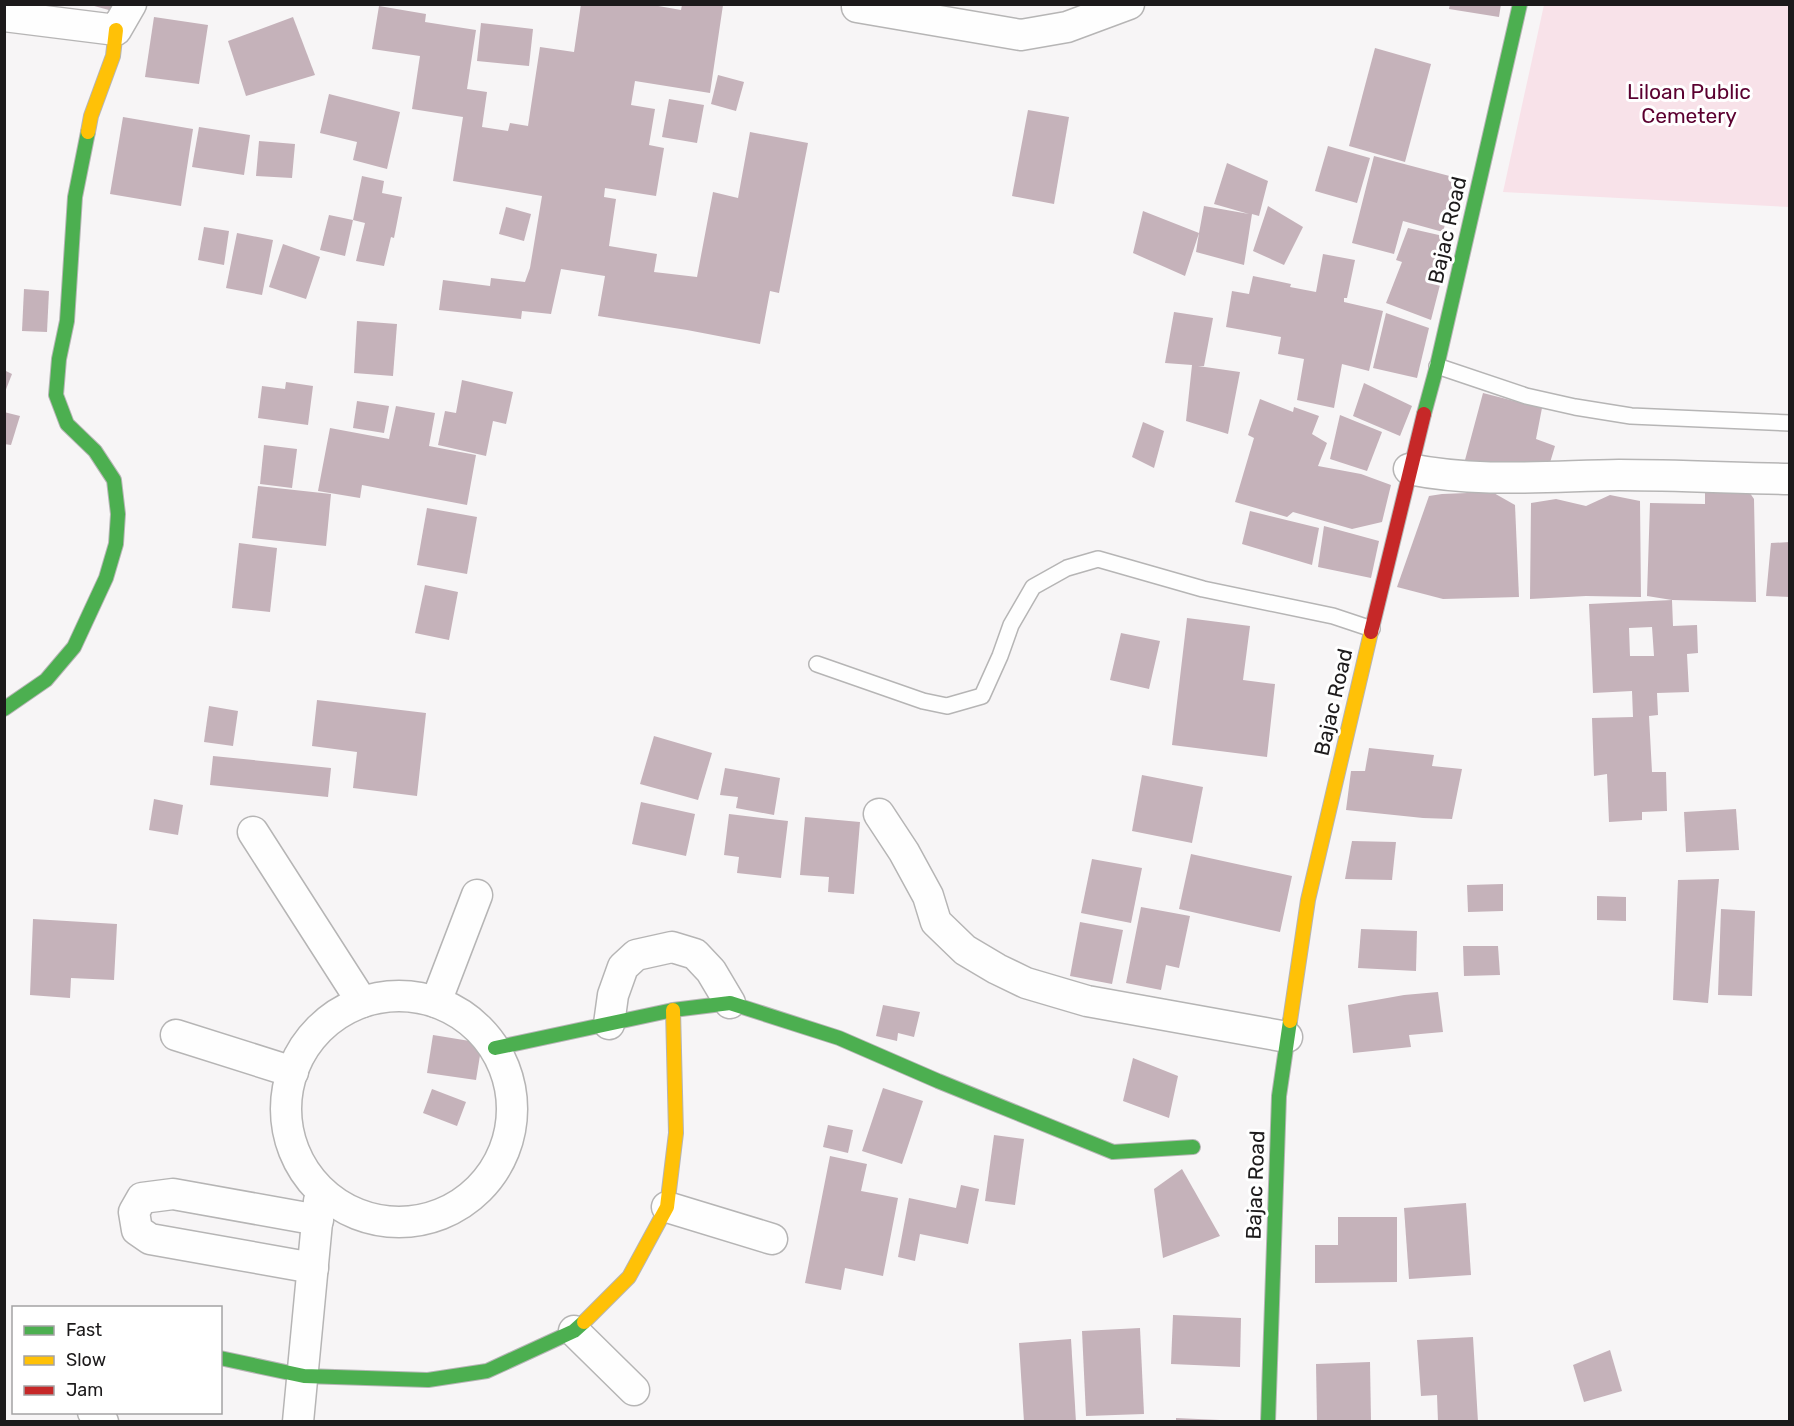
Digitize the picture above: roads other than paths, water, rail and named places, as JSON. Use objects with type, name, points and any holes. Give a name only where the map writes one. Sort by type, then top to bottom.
[{"type":"street","points":[[4,709],[46,680],[74,647],[106,578],[116,544],[118,514],[114,480],[95,451],[67,424],[56,395],[59,359],[67,321],[75,196],[91,116],[113,56],[116,30],[131,4]]},
{"type":"street","points":[[857,8],[1021,35],[1067,27],[1129,4]]},
{"type":"street","name":"Bajac Road","points":[[1268,1422],[1279,1096],[1308,900],[1408,469],[1437,366],[1520,4]]},
{"type":"street","points":[[4,16],[116,30]]},
{"type":"street","points":[[1408,469],[1443,476],[1516,478],[1621,475],[1790,479]]},
{"type":"street","points":[[879,814],[904,852],[928,896],[936,922],[965,950],[997,969],[1026,983],[1088,1001],[1287,1037]]},
{"type":"street","points":[[254,832],[362,1002]]},
{"type":"street","points":[[436,1002],[477,895]]},
{"type":"street","points":[[609,1024],[613,995],[623,967],[636,955],[672,947],[695,954],[711,971],[730,1003]]},
{"type":"street","points":[[386,996],[411,996],[436,1002],[465,1018],[479,1029],[495,1048],[506,1071],[511,1096],[511,1122],[506,1146],[495,1169],[480,1189],[460,1205],[437,1216],[421,1220],[387,1222],[363,1216],[340,1205],[320,1189],[304,1170],[293,1146],[288,1122],[287,1097],[292,1072],[303,1049],[319,1029],[339,1013],[362,1002],[386,996]]},
{"type":"street","points":[[495,1048],[673,1010],[730,1003],[839,1038],[1113,1152],[1193,1147]]},
{"type":"street","points":[[222,1358],[304,1376],[428,1380],[487,1371],[574,1331],[629,1277],[667,1207],[676,1133],[673,1010]]},
{"type":"street","points":[[176,1035],[292,1072]]},
{"type":"street","points":[[298,1422],[320,1189]]},
{"type":"street","points":[[313,1268],[150,1239],[137,1230],[134,1212],[142,1198],[173,1194],[318,1220]]},
{"type":"street","points":[[667,1207],[772,1239]]},
{"type":"street","points":[[574,1331],[633,1390]]},
{"type":"lane","points":[[1437,366],[1526,396],[1575,407],[1631,416],[1790,423]]},
{"type":"lane","points":[[817,664],[923,701],[947,706],[982,696],[1011,625],[1033,587],[1067,568],[1098,559],[1203,589],[1333,616],[1372,629]]},
{"type":"park label","name":"Liloan Public Cemetery","points":[[1689,103]]}]
